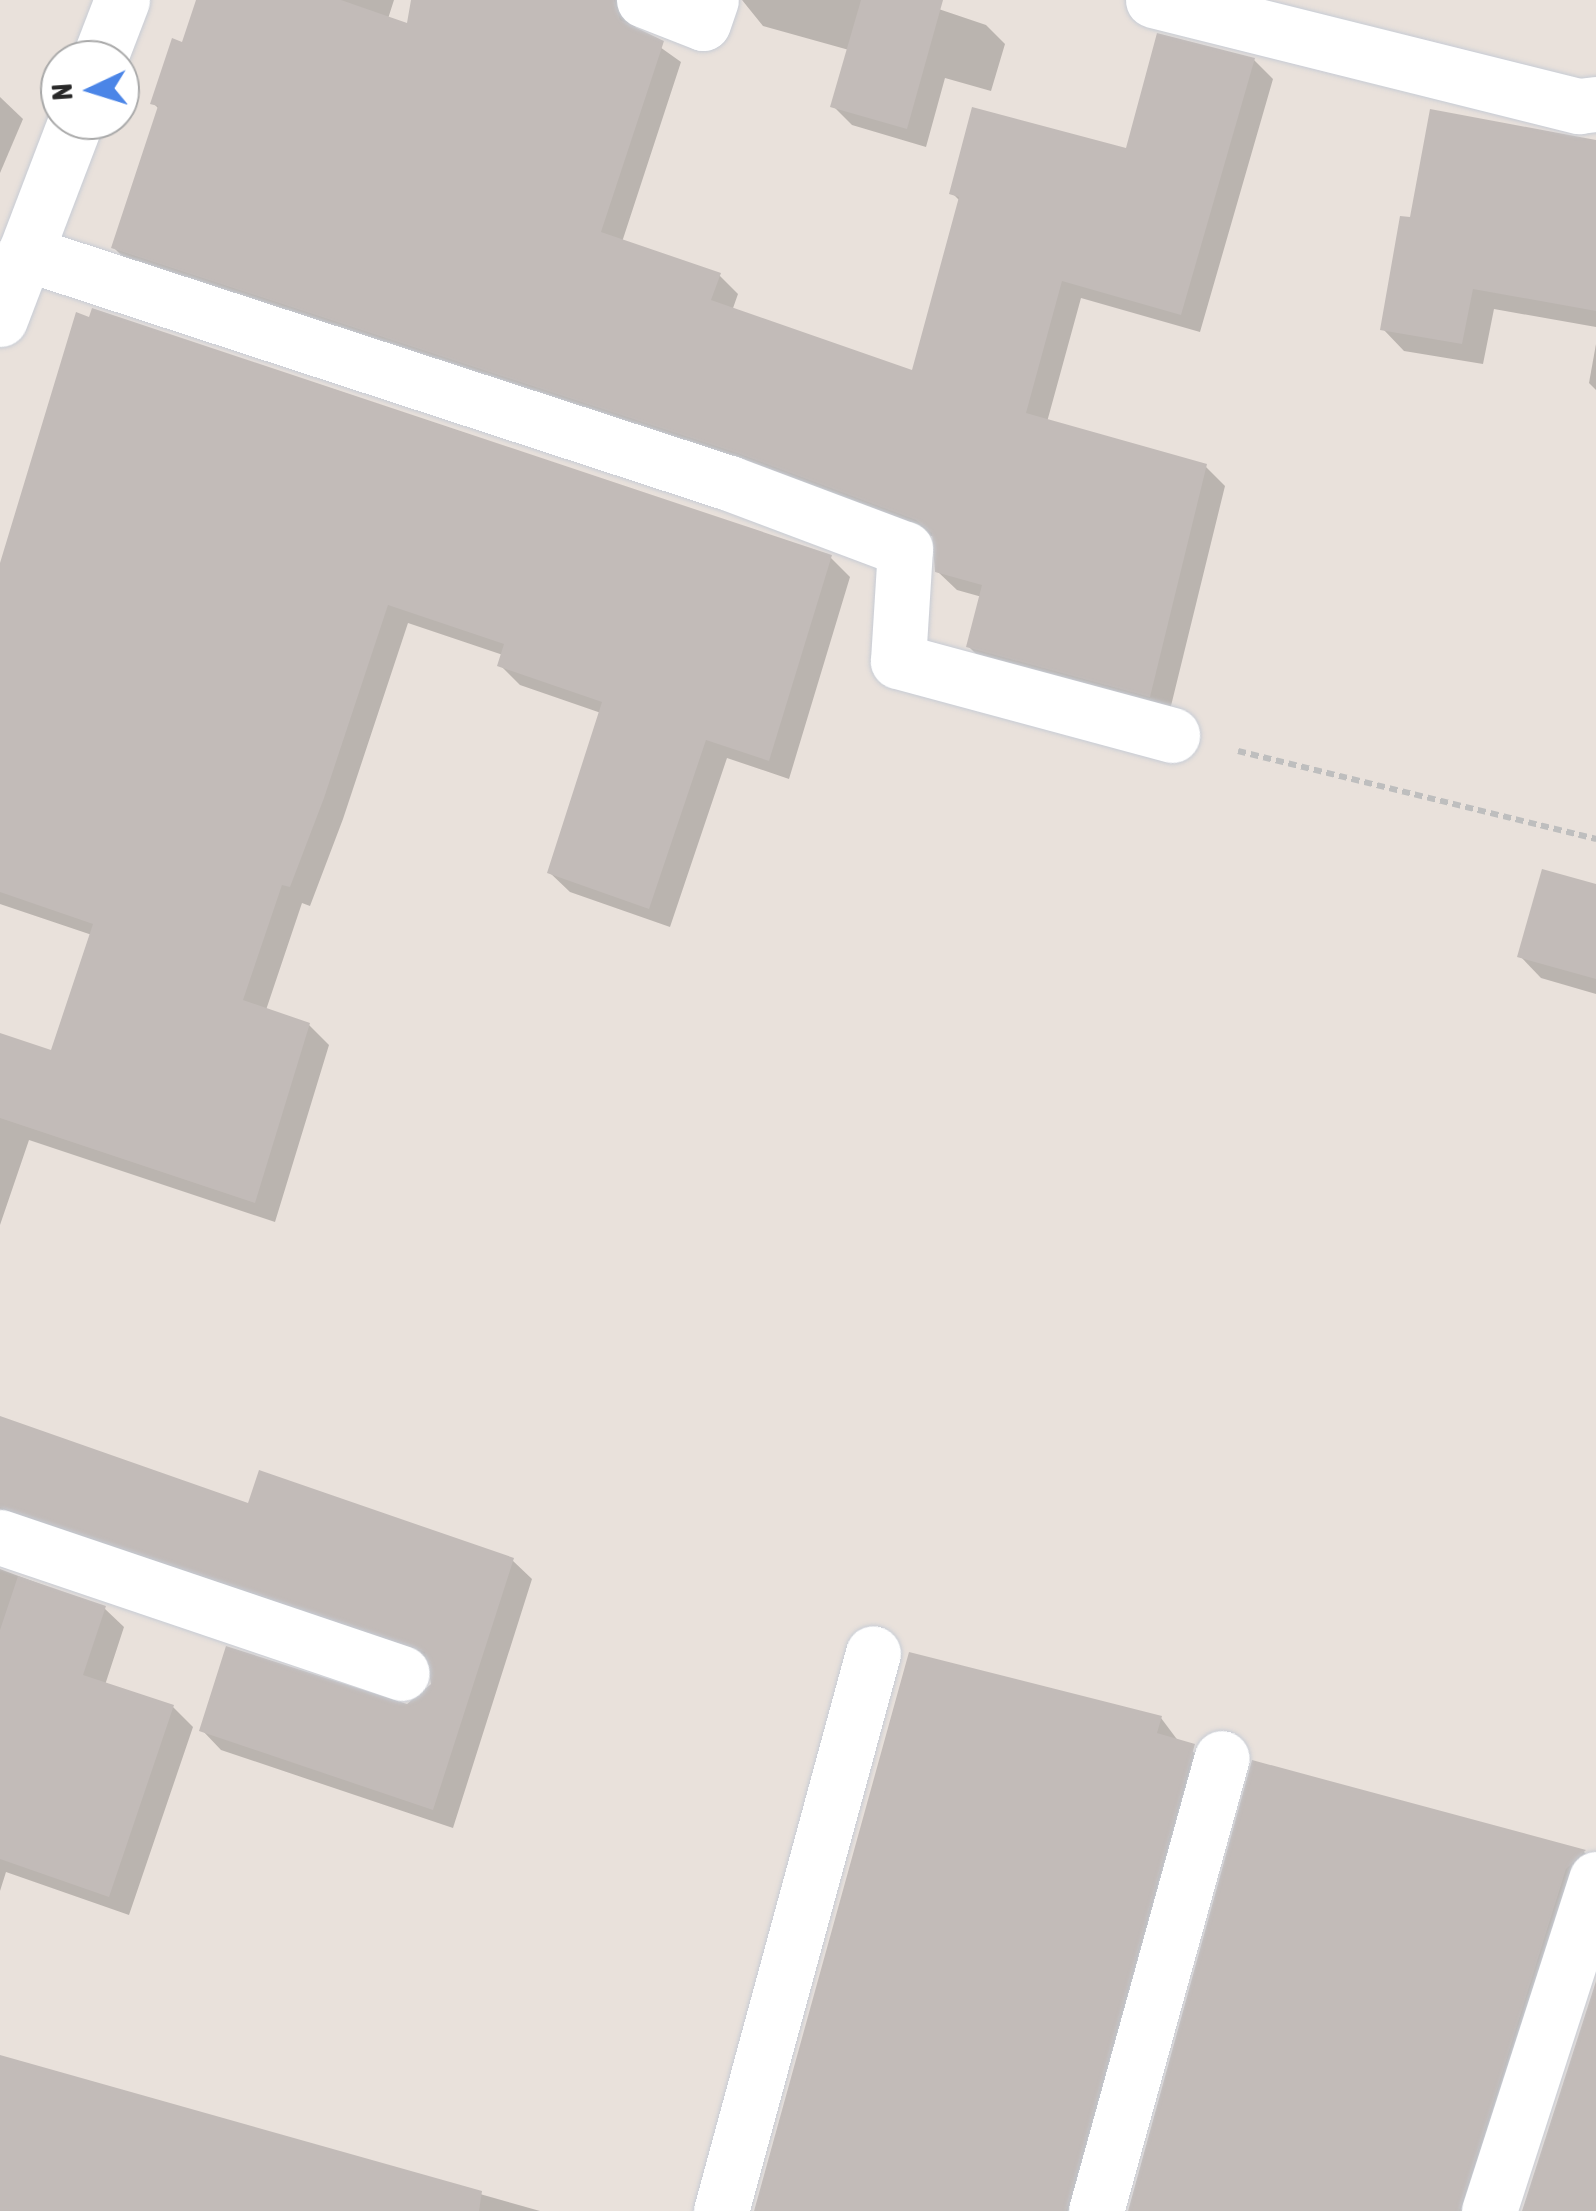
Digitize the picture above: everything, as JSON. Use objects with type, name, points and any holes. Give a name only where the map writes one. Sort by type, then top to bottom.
[{"type":"street","points":[[107,40],[122,0]]},
{"type":"street","points":[[644,0],[703,22],[712,0]]},
{"type":"street","points":[[1154,0],[1579,106],[1596,104]]},
{"type":"street","points":[[0,318],[68,140]]},
{"type":"street","points":[[25,253],[729,483],[905,549],[898,662],[1197,741]]},
{"type":"street","points":[[0,1537],[402,1673]]},
{"type":"street","points":[[722,2211],[873,1654]]},
{"type":"street","points":[[1096,2211],[1222,1758]]},
{"type":"street","points":[[1489,2211],[1596,1879]]},
{"type":"path","points":[[1197,741],[1596,840]]},
{"type":"building","points":[[196,0],[341,0],[407,23],[411,0],[614,0],[620,20],[664,41],[601,232],[721,273],[711,300],[912,370],[959,197],[949,194],[972,107],[1126,148],[1157,33],[1255,58],[1181,315],[1062,281],[1026,413],[1207,464],[1150,697],[966,647],[982,585],[935,572],[932,533],[916,520],[740,454],[111,248],[158,106],[150,104],[172,38],[182,42]]},
{"type":"building","points":[[861,0],[943,0],[907,129],[830,107]]},
{"type":"building","points":[[1430,109],[1596,140],[1596,311],[1473,289],[1462,344],[1380,330],[1400,216],[1410,217]]},
{"type":"building","points":[[92,308],[832,555],[769,761],[706,740],[649,909],[547,873],[602,702],[497,666],[504,644],[388,605],[324,798],[290,887],[282,885],[243,1000],[310,1023],[255,1203],[0,1118],[0,1033],[51,1050],[93,924],[0,892],[0,563],[76,312],[89,317]]},
{"type":"building","points":[[1542,869],[1596,884],[1596,979],[1517,957]]},
{"type":"building","points":[[0,1416],[248,1503],[259,1470],[514,1558],[433,1810],[199,1731],[226,1646],[407,1704],[431,1684],[425,1652],[0,1507]]},
{"type":"building","points":[[18,1576],[106,1606],[83,1675],[174,1705],[109,1897],[0,1859],[0,1630]]},
{"type":"building","points":[[909,1652],[1162,1716],[1157,1733],[1195,1744],[1066,2211],[754,2211]]},
{"type":"building","points":[[1252,1760],[1586,1850],[1566,1869],[1459,2211],[1128,2211]]},
{"type":"building","points":[[1596,1981],[1596,2211],[1522,2211]]},
{"type":"building","points":[[0,2055],[482,2191],[479,2211],[0,2211]]}]
